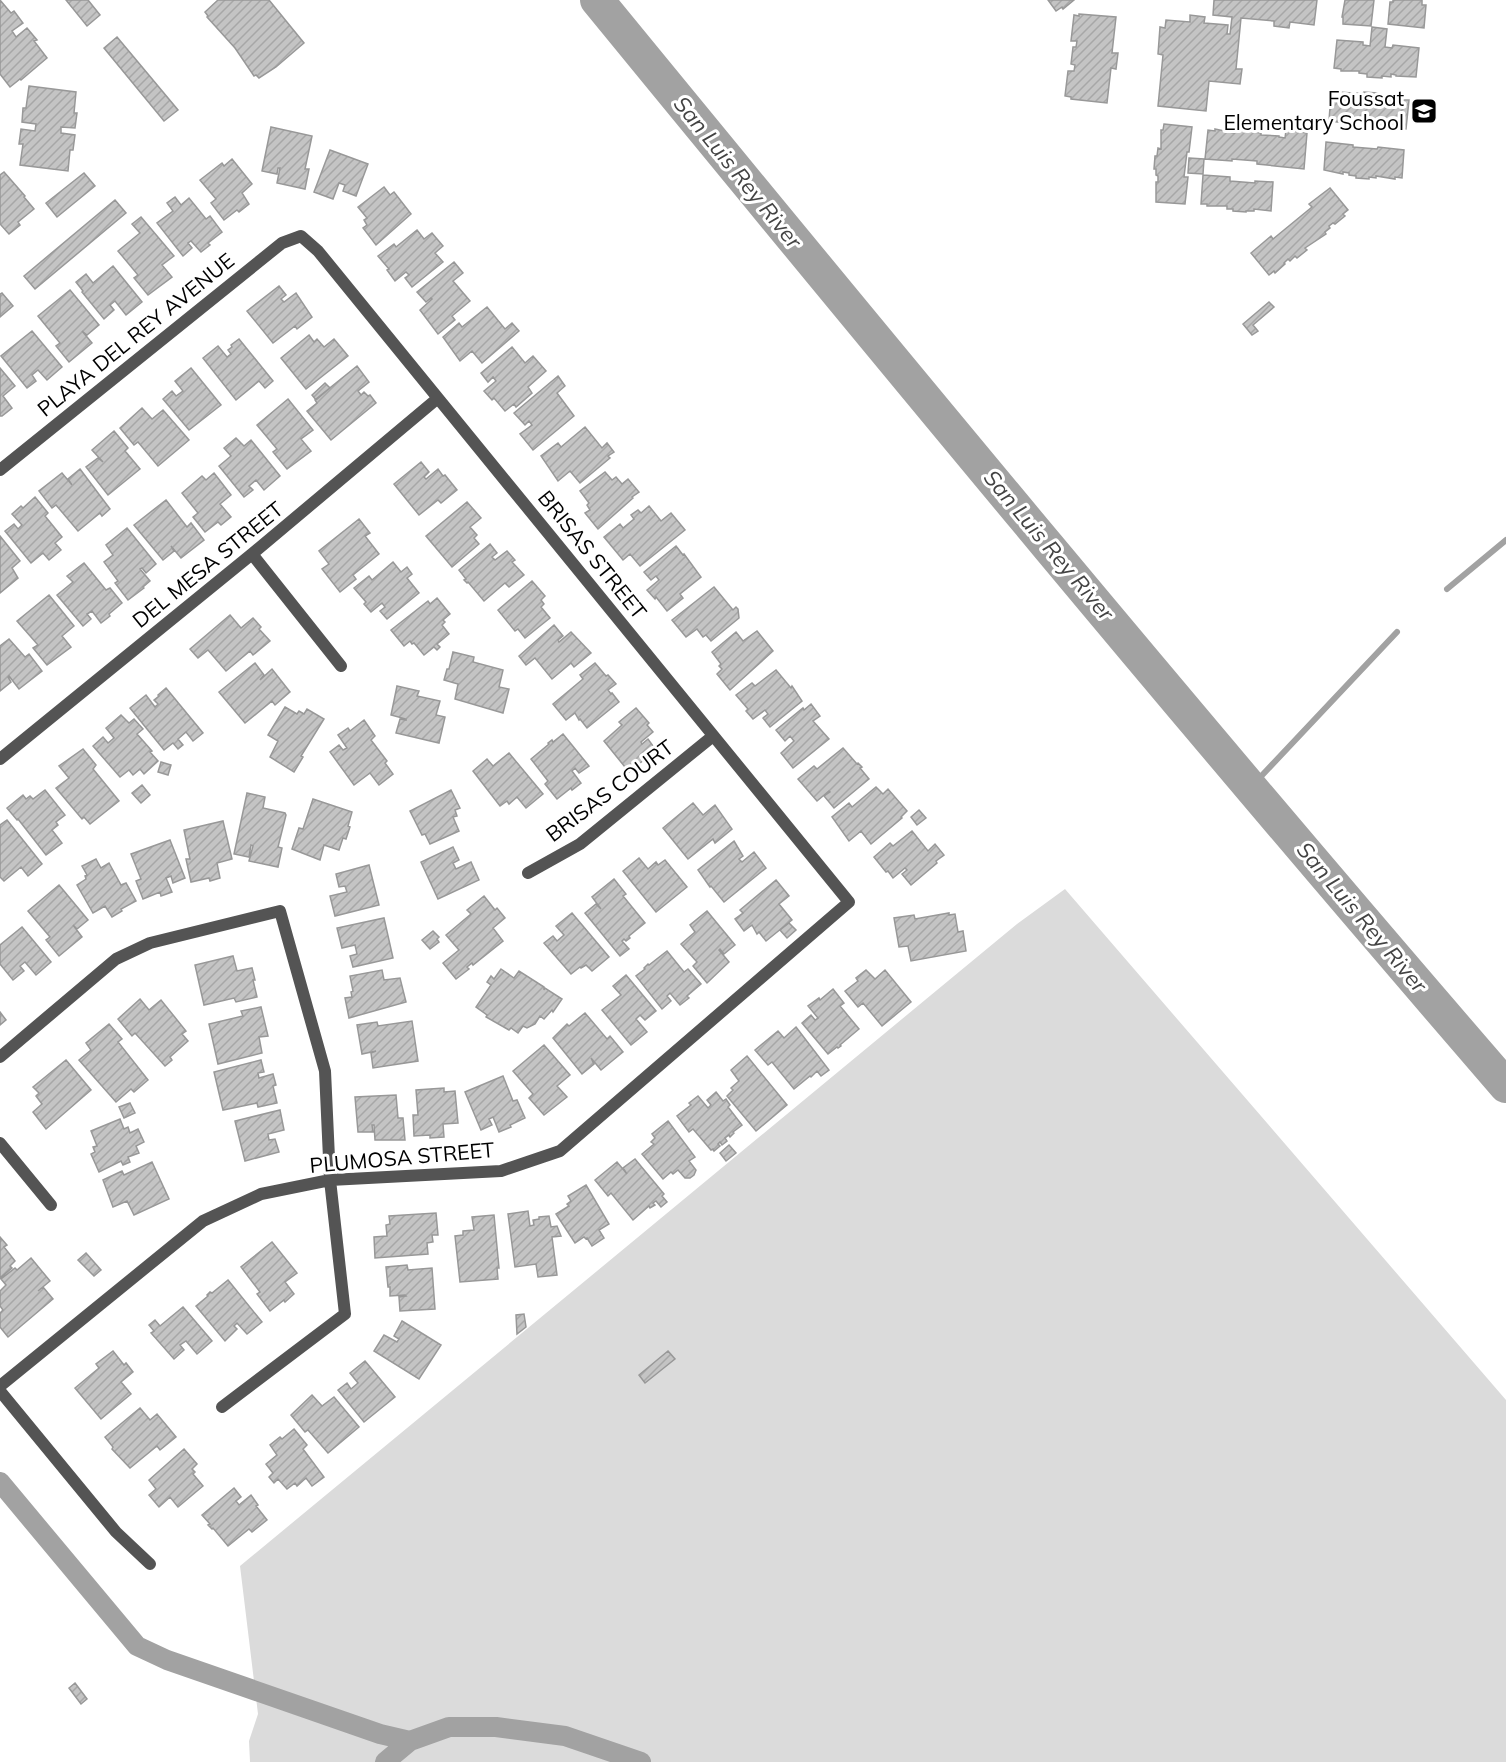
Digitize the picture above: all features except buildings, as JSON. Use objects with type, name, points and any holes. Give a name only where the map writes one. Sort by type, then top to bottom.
[{"type":"street","name":"BRISAS STREET","points":[[301,236],[318,251],[849,902]]},
{"type":"street","name":"PLAYA DEL REY AVENUE","points":[[0,470],[282,243],[301,236]]},
{"type":"street","name":"DEL MESA STREET","points":[[2,753],[252,554],[438,398]]},
{"type":"street","points":[[252,554],[341,666]]},
{"type":"street","name":"BRISAS COURT","points":[[528,873],[580,844],[713,736]]},
{"type":"street","name":"PLUMOSA STREET","points":[[0,1386],[203,1221],[261,1194],[330,1180],[501,1171],[560,1151],[849,902]]},
{"type":"street","points":[[0,1057],[116,959],[150,943],[280,910],[325,1071],[330,1180],[345,1314],[222,1407]]},
{"type":"street","points":[[0,1143],[51,1205]]},
{"type":"street","points":[[0,1390],[116,1532],[150,1564]]},
{"type":"shaded area","points":[[1065,889],[1506,1400],[1506,1762],[250,1762],[249,1741],[258,1714],[240,1566],[1017,924]]},
{"type":"waterway","name":"San Luis Rey River","points":[[597,0],[1048,546],[1506,1086]]},
{"type":"waterway","points":[[1447,589],[1506,540]]},
{"type":"waterway","points":[[1251,787],[1397,632]]},
{"type":"waterway","points":[[0,1482],[137,1646],[167,1660],[380,1734],[410,1741]]},
{"type":"waterway","points":[[385,1762],[410,1741],[449,1727],[496,1727],[565,1736],[641,1762]]},
{"type":"place","name":"Foussat Elementary School","points":[[1424,111]]}]
